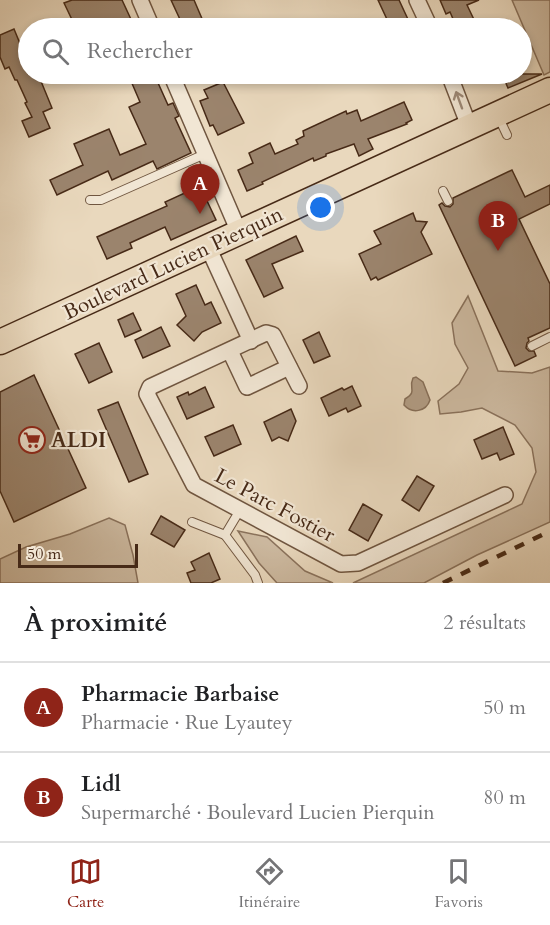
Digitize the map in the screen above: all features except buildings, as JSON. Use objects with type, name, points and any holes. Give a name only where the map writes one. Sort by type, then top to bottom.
[{"type":"main road","name":"Boulevard Lucien Pierquin","points":[[0,342],[469,126],[502,124],[546,92]]},
{"type":"street","points":[[140,0],[148,18]]},
{"type":"street","points":[[417,0],[425,18]]},
{"type":"street","points":[[175,84],[239,232]]},
{"type":"street","points":[[453,84],[469,126]]},
{"type":"street","points":[[208,246],[252,341]]},
{"type":"street","name":"Le Parc Fostier","points":[[298,386],[273,335],[266,333],[150,387],[147,394],[194,484],[341,564],[358,563],[505,495]]},
{"type":"street","points":[[230,351],[247,387],[289,367]]},
{"type":"lane","points":[[90,200],[101,200],[205,154]]},
{"type":"lane","points":[[443,191],[448,201]]},
{"type":"lane","points":[[532,346],[550,337]]},
{"type":"lane","points":[[225,535],[240,510]]},
{"type":"lane","points":[[192,522],[225,535],[255,575],[258,583]]},
{"type":"shaded area","points":[[512,0],[550,0],[550,72],[544,75],[532,47],[532,18],[520,18]]},
{"type":"shaded area","points":[[468,296],[498,371],[532,373],[550,367],[550,522],[477,555],[424,583],[353,583],[522,504],[536,472],[532,448],[515,425],[482,408],[440,414],[438,401],[459,384],[468,368],[455,344],[452,323]]},
{"type":"shaded area","points":[[416,377],[423,382],[430,400],[425,407],[415,411],[404,405],[405,399],[412,392],[413,378]]},
{"type":"shaded area","points":[[109,518],[125,525],[138,583],[0,583],[0,559],[26,547],[70,534]]},
{"type":"shaded area","points":[[238,531],[267,537],[305,571],[333,583],[277,583],[259,563]]},
{"type":"railway","points":[[443,583],[550,531]]},
{"type":"place","name":"Pharmacie Barbaise","points":[[200,214]]},
{"type":"place","name":"Lidl","points":[[498,251]]},
{"type":"place","name":"ALDI","points":[[32,440]]}]
